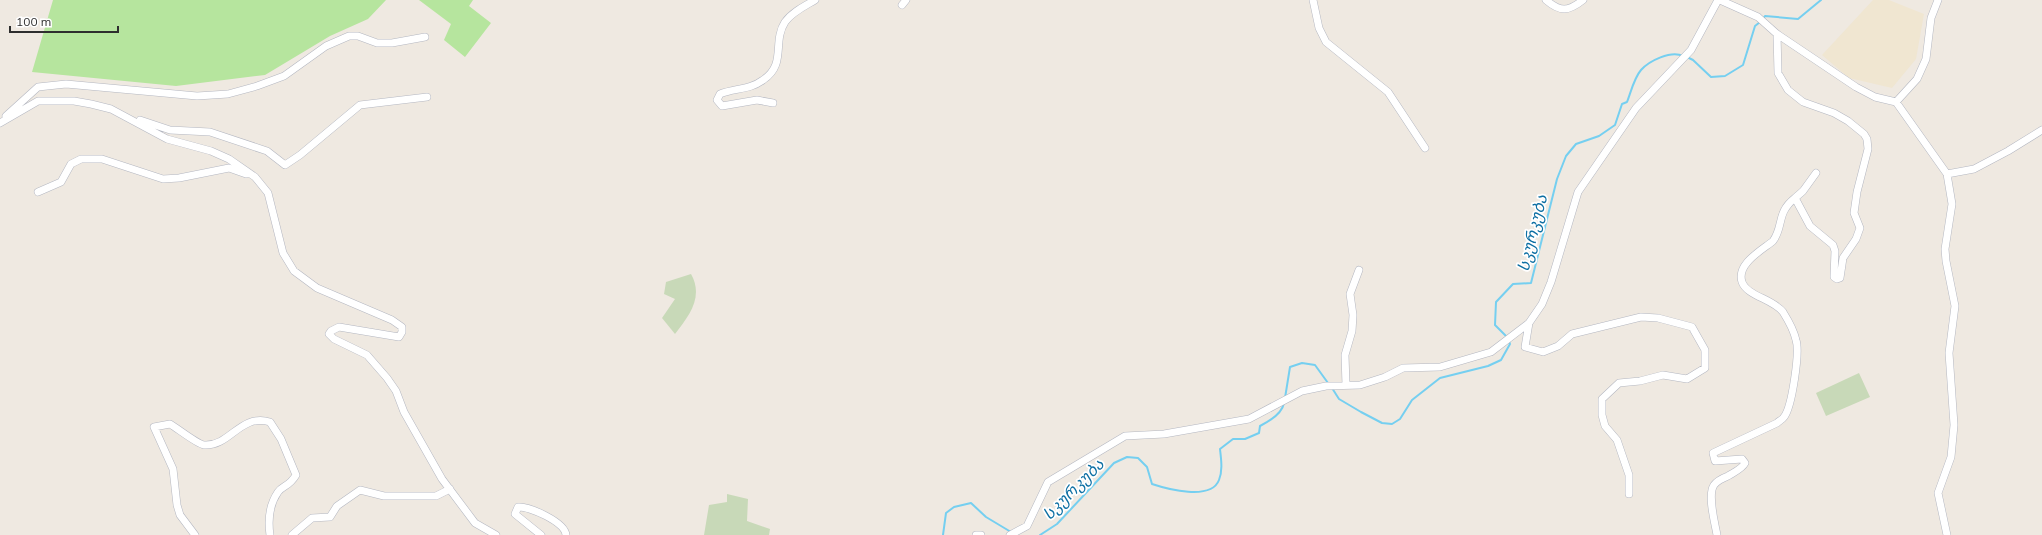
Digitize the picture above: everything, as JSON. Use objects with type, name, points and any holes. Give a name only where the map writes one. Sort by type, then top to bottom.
[{"type":"street","points":[[773,103],[756,100],[722,106],[717,100],[720,94],[753,87],[764,80],[776,68],[780,32],[785,22],[791,15],[815,0]]},
{"type":"street","points":[[1313,0],[1319,28],[1326,42],[1388,92],[1425,148]]},
{"type":"street","points":[[1546,0],[1560,9],[1568,9],[1583,0]]},
{"type":"street","points":[[1010,535],[1027,526],[1033,517],[1044,488],[1048,482],[1125,436],[1164,434],[1249,420],[1290,396],[1302,391],[1326,386],[1360,385],[1385,377],[1403,368],[1440,367],[1490,352],[1528,323],[1542,304],[1551,282],[1578,192],[1636,108],[1682,62],[1691,50],[1719,0],[1758,17],[1777,34],[1856,87],[1875,97],[1896,102],[1947,174],[1952,204],[1945,249],[1955,306],[1949,353],[1954,426],[1951,457],[1938,493],[1947,535]]},
{"type":"street","points":[[1896,102],[1917,79],[1926,59],[1931,18],[1938,0]]},
{"type":"street","points":[[1777,34],[1778,73],[1788,90],[1803,102],[1828,111],[1848,121],[1864,134],[1867,139],[1868,149],[1857,192],[1854,213],[1860,228],[1856,239],[1842,258],[1840,278],[1837,279],[1834,277],[1835,251],[1833,245],[1810,226],[1795,198]]},
{"type":"street","points":[[0,123],[38,87],[66,84],[197,96],[228,94],[284,76],[326,46],[349,36],[358,36],[377,43],[392,43],[425,37]]},
{"type":"street","points":[[0,123],[38,101],[74,101],[111,109],[170,130],[210,132],[267,151],[285,164],[300,155],[360,105],[427,98]]},
{"type":"street","points":[[111,109],[167,139],[210,151],[229,159],[255,178],[268,193],[283,253],[294,271],[317,288],[392,320],[402,327],[402,332],[399,337],[339,327],[331,331],[330,334],[334,339],[367,355],[387,378],[396,391],[404,412],[426,454],[450,489],[475,523],[496,535]]},
{"type":"street","points":[[1947,174],[1974,169],[2008,151],[2042,130]]},
{"type":"street","points":[[38,192],[61,182],[71,164],[81,159],[92,158],[102,159],[163,179],[179,178],[229,168],[255,178]]},
{"type":"street","points":[[1717,535],[1711,499],[1712,490],[1714,485],[1721,479],[1743,467],[1745,463],[1742,459],[1715,461],[1713,453],[1777,423],[1785,417],[1795,381],[1798,352],[1796,340],[1782,311],[1770,302],[1747,290],[1742,282],[1742,273],[1747,262],[1777,237],[1780,219],[1785,207],[1803,191],[1816,173]]},
{"type":"street","points":[[1346,385],[1346,355],[1352,331],[1353,315],[1350,294],[1359,270]]},
{"type":"street","points":[[1528,323],[1525,347],[1543,352],[1558,346],[1572,334],[1641,316],[1658,318],[1692,327],[1705,350],[1705,368],[1687,379],[1663,374],[1640,381],[1619,383],[1602,400],[1602,416],[1605,426],[1616,440],[1629,475],[1629,494]]},
{"type":"street","points":[[196,535],[180,515],[177,505],[173,469],[154,427],[170,424],[203,445],[220,443],[244,425],[254,422],[270,422],[282,439],[296,475],[291,483],[278,492],[268,518],[270,535]]},
{"type":"street","points":[[292,535],[312,518],[330,517],[337,506],[360,490],[384,496],[436,496],[450,489]]},
{"type":"street","points":[[541,535],[515,514],[518,507],[523,506],[559,524],[566,531],[566,535]]},
{"type":"street","points":[[976,535],[981,535]]},
{"type":"shaded area","points":[[1873,0],[1889,0],[1924,14],[1916,59],[1892,88],[1849,78],[1822,55]]},
{"type":"green space","points":[[53,0],[386,0],[368,19],[330,36],[265,75],[176,86],[32,72]]},
{"type":"green space","points":[[419,0],[473,0],[469,6],[491,23],[465,57],[444,40],[451,24]]},
{"type":"green space","points":[[691,274],[695,282],[696,291],[693,306],[690,313],[675,334],[662,318],[675,299],[664,294],[666,282]]},
{"type":"green space","points":[[1859,373],[1870,397],[1826,416],[1816,393]]},
{"type":"green space","points":[[727,494],[748,499],[747,521],[770,529],[769,535],[704,535],[709,505],[727,502]]},
{"type":"waterway","name":"სკურკუბა","points":[[1763,19],[1765,16],[1798,19],[1821,0]]},
{"type":"waterway","name":"სკურკუბა","points":[[1687,57],[1693,60],[1711,77],[1725,76],[1743,65],[1755,26],[1760,22]]},
{"type":"waterway","name":"სკურკუბა","points":[[1507,337],[1495,325],[1496,302],[1513,284],[1531,283],[1557,179],[1566,156],[1576,144],[1599,136],[1615,125],[1622,104],[1627,102],[1636,77],[1649,63],[1667,55],[1672,54],[1683,56]]},
{"type":"waterway","name":"სკურკუბა","points":[[1332,388],[1339,399],[1382,423],[1392,424],[1400,419],[1412,400],[1440,378],[1488,366],[1501,360],[1510,344],[1509,341]]},
{"type":"waterway","name":"სკურკუბა","points":[[1285,398],[1290,367],[1302,363],[1315,365],[1328,383]]},
{"type":"waterway","name":"სკურკუბა","points":[[1040,535],[1057,524],[1114,463],[1127,457],[1138,458],[1147,467],[1152,484],[1188,492],[1207,490],[1214,486],[1219,480],[1221,472],[1220,449],[1233,439],[1245,439],[1259,433],[1260,426],[1278,414],[1284,403]]},
{"type":"waterway","name":"სკურკუბა","points":[[943,535],[946,513],[954,507],[971,503],[986,517],[1011,532]]}]
